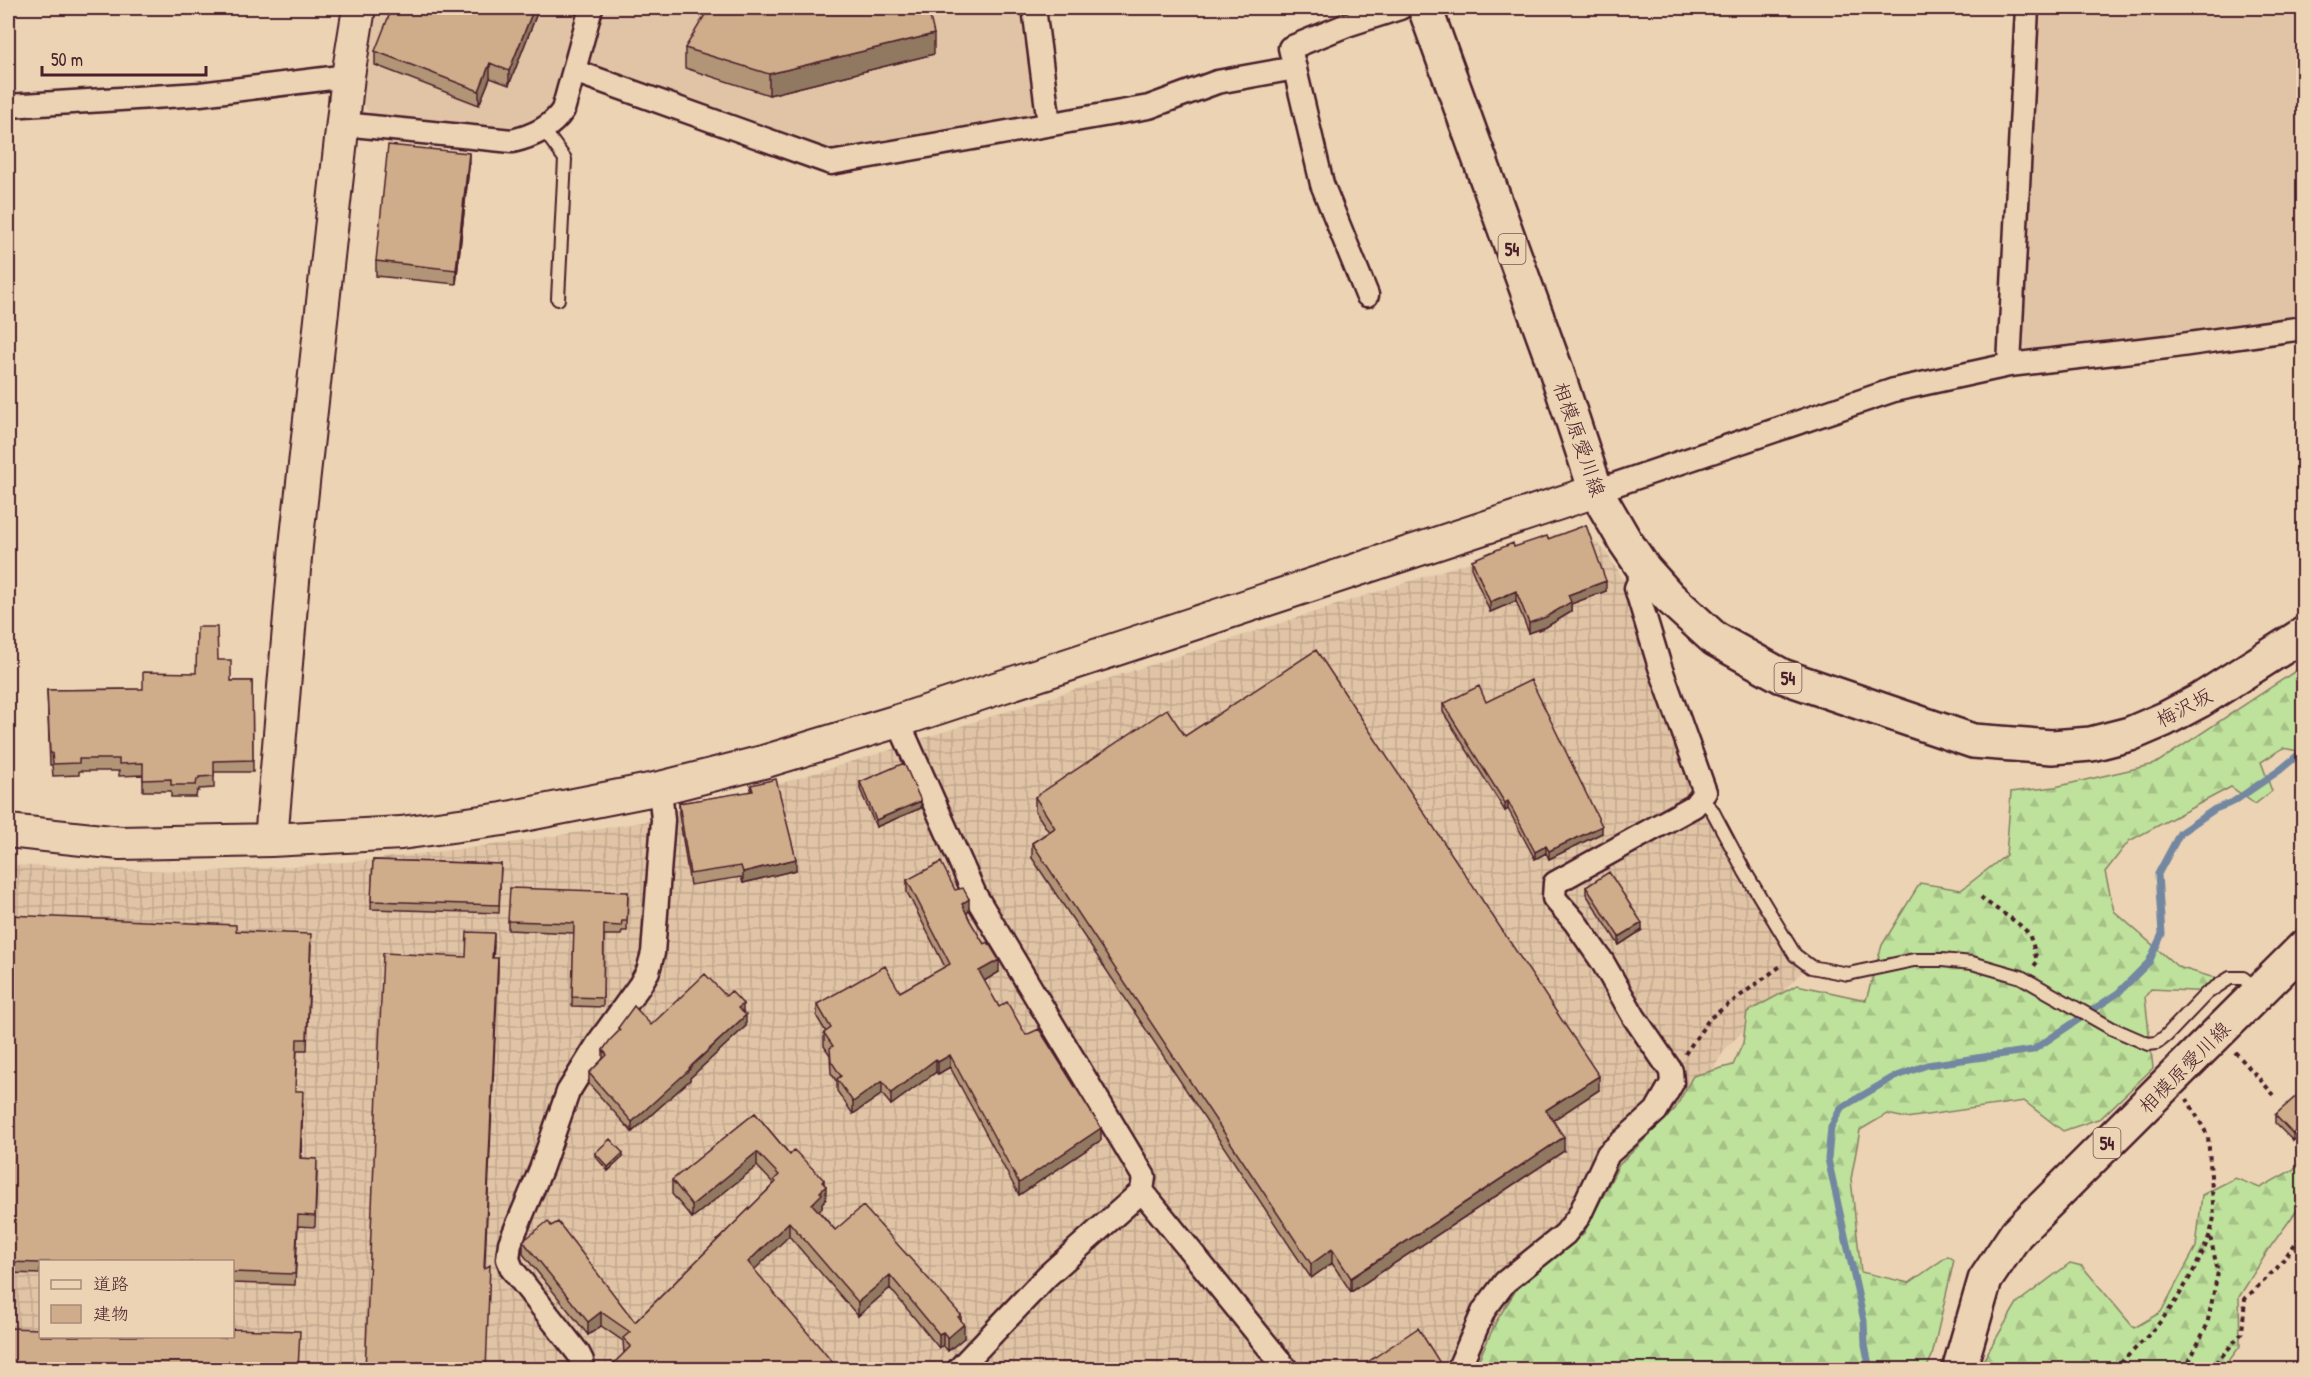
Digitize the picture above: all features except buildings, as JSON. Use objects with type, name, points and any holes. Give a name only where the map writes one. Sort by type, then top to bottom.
[{"type":"main road","name":"相模原愛川線","points":[[1425,8],[1556,370],[1596,491],[1644,569],[1669,597],[1715,639],[1782,676],[1973,741],[2025,747],[2052,747]]},
{"type":"main road","name":"梅沢坂","points":[[2052,747],[2091,744],[2130,734],[2165,719],[2199,701],[2304,634]]},
{"type":"main road","name":"相模原愛川線","points":[[1959,1370],[1985,1280],[2016,1234],[2304,947]]},
{"type":"street","points":[[271,840],[296,546],[348,76],[359,8]]},
{"type":"street","points":[[343,124],[512,141],[536,134],[558,118],[563,110],[591,8]]},
{"type":"street","points":[[1034,8],[1049,124]]},
{"type":"street","points":[[1367,295],[1322,184],[1290,48],[1347,24],[1400,8]]},
{"type":"street","points":[[2010,365],[2027,8]]},
{"type":"street","points":[[574,71],[831,163],[1149,107],[1217,82],[1295,68]]},
{"type":"street","points":[[8,106],[200,94],[348,76]]},
{"type":"street","points":[[8,831],[120,843],[271,840],[401,833],[503,819],[660,788],[764,762],[898,721],[1596,491],[1894,390],[2010,365],[2304,328]]},
{"type":"street","points":[[1458,1370],[1484,1310],[1505,1282],[1565,1234],[1579,1216],[1608,1154],[1656,1111],[1672,1083],[1671,1071],[1634,1017],[1602,961],[1575,922],[1554,898],[1555,883],[1694,806],[1705,792],[1660,667],[1636,588],[1644,569]]},
{"type":"street","points":[[898,721],[975,895],[1144,1177],[1142,1191],[1047,1276],[958,1370]]},
{"type":"street","points":[[581,1370],[582,1361],[578,1353],[512,1269],[508,1259],[510,1243],[542,1169],[568,1092],[648,971],[653,953],[663,820],[660,788]]},
{"type":"street","points":[[1142,1191],[1287,1370]]},
{"type":"lane","points":[[543,129],[565,159],[558,299]]},
{"type":"lane","points":[[1700,798],[1712,810],[1744,872],[1795,956],[1811,968],[1848,974],[1906,962],[1942,960],[1972,963],[2021,977],[2111,1028],[2148,1044],[2157,1043],[2166,1036],[2207,993],[2230,978],[2243,978],[2260,991]]},
{"type":"path","points":[[1981,897],[1990,907],[2024,928],[2029,935],[2037,962],[2021,977]]},
{"type":"path","points":[[1671,1071],[1678,1066],[1710,1018],[1795,956]]},
{"type":"path","points":[[2218,1034],[2274,1095]]},
{"type":"path","points":[[2114,1370],[2155,1329],[2166,1314],[2202,1255],[2214,1216],[2208,1136],[2188,1100],[2170,1081]]},
{"type":"path","points":[[2210,1370],[2242,1333],[2245,1299],[2277,1269],[2304,1232]]},
{"type":"path","points":[[2185,1370],[2206,1325],[2218,1272],[2210,1235]]},
{"type":"shaded area","points":[[371,8],[583,8],[553,112],[527,131],[378,121],[378,115],[370,114],[361,102]]},
{"type":"shaded area","points":[[605,8],[1027,8],[1039,112],[1031,122],[831,158],[595,72],[590,63]]},
{"type":"shaded area","points":[[2037,8],[2303,8],[2303,318],[2030,352],[2020,342]]},
{"type":"shaded area","points":[[1582,528],[1606,552],[1624,580],[1654,672],[1696,787],[1790,954],[1804,970],[1726,1048],[1681,1120],[1488,1369],[1295,1369],[1165,1210],[1154,1179],[990,907],[918,740],[1572,529]]},
{"type":"shaded area","points":[[900,747],[1131,1177],[1130,1189],[1044,1270],[945,1369],[589,1369],[519,1266],[517,1239],[578,1092],[652,980],[670,812],[739,796]]},
{"type":"shaded area","points":[[655,820],[643,964],[503,1240],[575,1361],[574,1369],[8,1370],[8,865],[198,872],[369,860],[517,842]]},
{"type":"shaded area","points":[[1150,1209],[1280,1370],[968,1370],[1117,1223],[1123,1223],[1138,1210]]},
{"type":"green space","points":[[2303,666],[2303,752],[2283,748],[2261,762],[2272,791],[2255,804],[2231,787],[2129,841],[2105,872],[2114,911],[2178,967],[2215,978],[2213,992],[2151,989],[2145,997],[2153,1068],[2101,1118],[2063,1131],[2024,1101],[1906,1118],[1887,1114],[1860,1130],[1851,1179],[1861,1272],[1909,1283],[1948,1256],[1954,1260],[1932,1356],[1926,1369],[1474,1370],[1497,1320],[1516,1290],[1584,1233],[1619,1165],[1675,1109],[1693,1076],[1733,1065],[1743,1043],[1747,1012],[1797,985],[1866,1000],[1882,945],[1920,883],[1961,890],[2006,855],[2011,792],[2055,787],[2155,764]]},
{"type":"green space","points":[[2303,1164],[2303,1202],[2271,1246],[2239,1297],[2240,1346],[2223,1369],[1978,1369],[2017,1303],[2070,1263],[2082,1266],[2134,1328],[2161,1312],[2196,1247],[2202,1195],[2235,1178],[2260,1188]]},
{"type":"waterway","points":[[1870,1370],[1865,1345],[1864,1321],[1828,1159],[1831,1127],[1841,1108],[1892,1078],[1927,1065],[2033,1050],[2118,993],[2149,962],[2162,934],[2158,874],[2180,833],[2215,809],[2233,802],[2280,770],[2304,750]]}]
